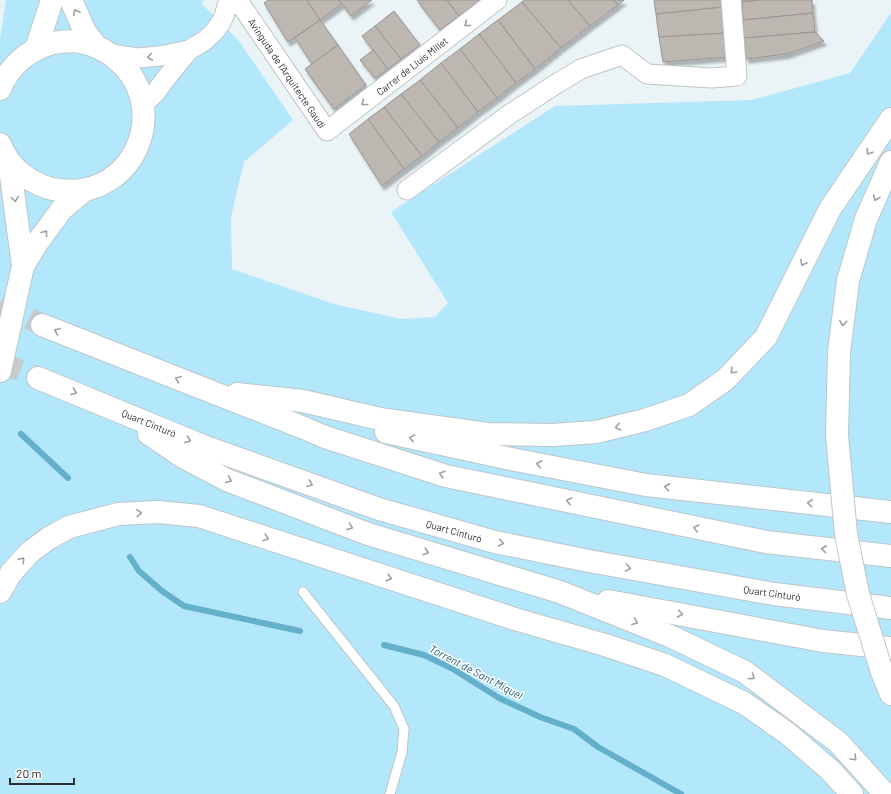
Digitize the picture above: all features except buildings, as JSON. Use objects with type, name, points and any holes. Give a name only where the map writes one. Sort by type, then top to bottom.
[{"type":"main road","points":[[36,49],[52,0]]},
{"type":"main road","points":[[5,152],[14,167],[26,177],[47,188],[70,191],[86,189],[101,184],[114,176],[131,158],[138,144],[143,129],[144,113],[139,90],[132,76],[122,64],[85,32],[70,0]]},
{"type":"main road","points":[[0,89],[7,75],[7,70],[36,49],[66,41],[82,42],[104,50]]},
{"type":"main road","points":[[207,390],[302,401],[380,419],[487,434],[552,436],[596,432],[645,420],[689,405],[725,380],[766,337],[830,209],[891,119]]},
{"type":"main road","points":[[5,152],[23,266]]},
{"type":"main road","points":[[891,162],[866,219],[848,281],[839,352],[837,435],[846,534],[858,594],[882,672],[891,694]]},
{"type":"main road","points":[[0,371],[23,266],[37,243],[62,209],[86,189]]},
{"type":"main road","points":[[42,325],[325,437],[446,476],[766,542],[891,556]]},
{"type":"main road","name":"Quart Cinturó","points":[[38,378],[204,446],[379,509],[495,542],[589,561],[774,594],[891,608]]},
{"type":"main road","points":[[113,409],[183,457],[227,480],[368,534],[560,592],[670,636],[745,672],[838,742],[885,794]]},
{"type":"main road","points":[[267,413],[339,421],[401,436],[516,460],[646,485],[891,512]]},
{"type":"main road","points":[[0,592],[11,573],[30,552],[49,538],[68,527],[118,514],[158,512],[199,516],[515,619],[605,645],[665,665],[744,703],[786,733],[830,770],[852,794]]},
{"type":"main road","points":[[560,592],[823,641],[891,648]]},
{"type":"street","name":"Carrer de Lluís Millet","points":[[327,131],[497,0]]},
{"type":"street","points":[[407,190],[510,114],[581,69],[622,56],[647,74],[711,78],[737,76],[731,0]]},
{"type":"street","name":"Avinguda de l'Arquitecte Gaudí","points":[[143,105],[155,93],[189,50],[204,41],[214,32],[224,16],[237,2],[327,131]]},
{"type":"street","name":"Avinguda de l'Arquitecte Gaudí","points":[[104,50],[137,58],[160,56],[189,50]]},
{"type":"lane","points":[[303,592],[394,706],[404,729],[402,752],[390,794]]},
{"type":"shaded area","points":[[6,0],[203,0],[202,4],[239,41],[293,120],[244,162],[231,217],[232,269],[334,304],[401,319],[435,317],[448,303],[391,212],[555,106],[752,100],[850,73],[891,13],[891,794],[0,794],[0,40]]},
{"type":"waterway","name":"Torrent de Sant Miquel","points":[[21,434],[68,478]]},
{"type":"waterway","name":"Torrent de Sant Miquel","points":[[130,557],[139,571],[162,591],[184,606],[300,631]]},
{"type":"waterway","name":"Torrent de Sant Miquel","points":[[384,645],[424,655],[453,669],[499,698],[540,717],[574,729],[598,747],[681,794]]},
{"type":"tunnel","points":[[0,303],[42,325]]},
{"type":"tunnel","points":[[0,362],[38,378]]}]
